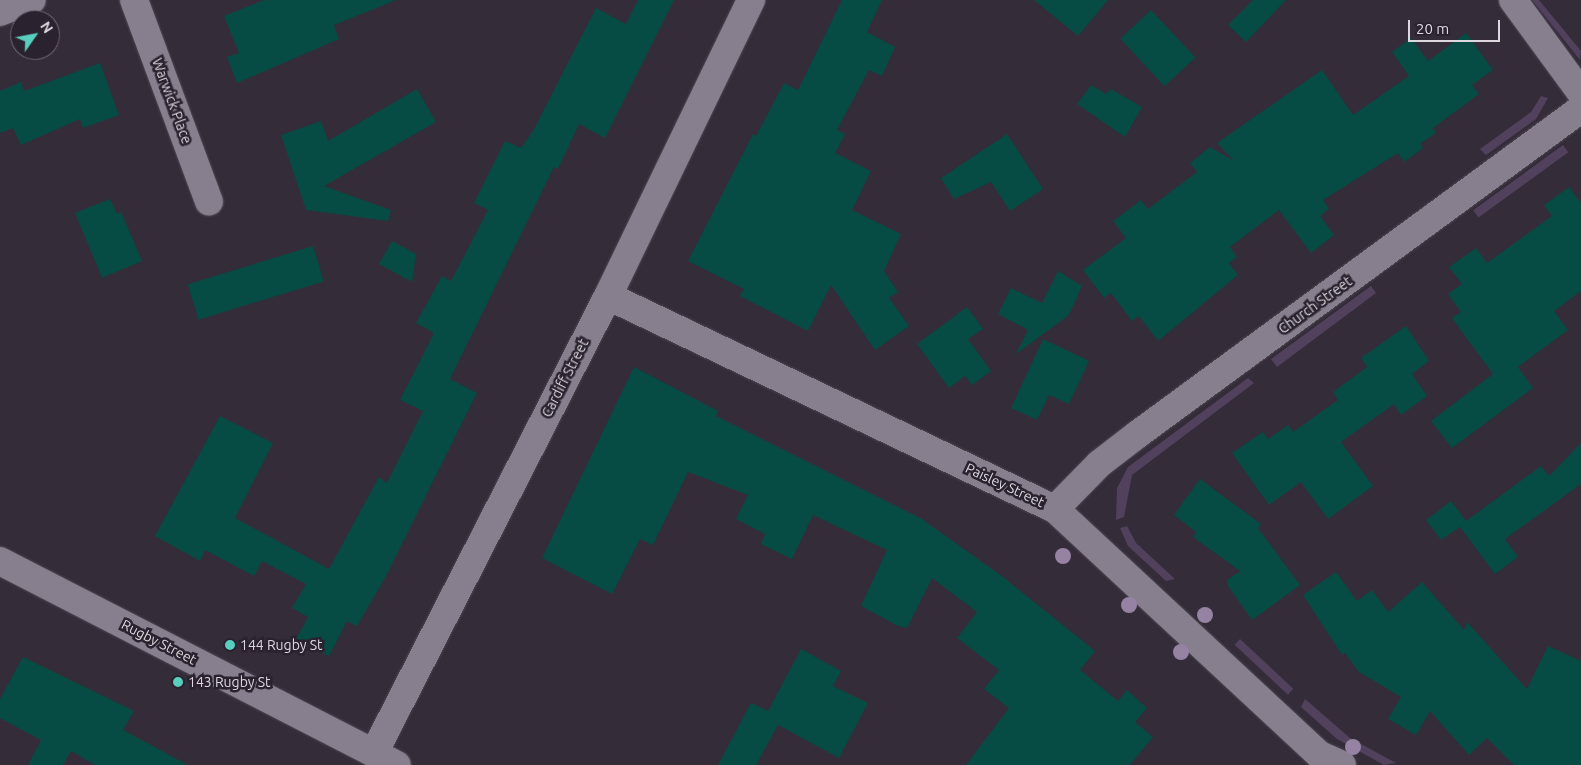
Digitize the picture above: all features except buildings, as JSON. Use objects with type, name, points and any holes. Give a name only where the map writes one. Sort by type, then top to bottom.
[{"type":"street","points":[[0,12],[32,0]]},
{"type":"street","name":"Warwick Place","points":[[134,0],[209,202]]},
{"type":"street","name":"Cardiff Street","points":[[386,759],[751,0]]},
{"type":"street","points":[[1513,0],[1581,93]]},
{"type":"street","name":"Church Street","points":[[1055,509],[1099,464],[1138,434],[1581,109]]},
{"type":"street","name":"Paisley Street","points":[[608,296],[1055,509],[1320,755],[1342,765]]},
{"type":"street","name":"Rugby Street","points":[[0,561],[386,759]]},
{"type":"shaded area","points":[[1532,0],[1539,0],[1581,51],[1580,60]]},
{"type":"shaded area","points":[[1541,96],[1548,98],[1536,119],[1486,155],[1480,149],[1531,112]]},
{"type":"shaded area","points":[[1563,145],[1568,152],[1478,218],[1473,210]]},
{"type":"shaded area","points":[[1371,286],[1376,293],[1277,367],[1271,359]]},
{"type":"shaded area","points":[[1248,378],[1254,383],[1132,475],[1124,517],[1116,520],[1117,488],[1128,467]]},
{"type":"shaded area","points":[[1127,526],[1136,543],[1175,579],[1166,581],[1128,546],[1120,528]]},
{"type":"shaded area","points":[[1240,639],[1293,689],[1288,695],[1235,645]]},
{"type":"shaded area","points":[[1305,699],[1350,738],[1396,763],[1384,765],[1337,739],[1301,707]]},
{"type":"place","name":"144 Rugby St","points":[[230,645]]},
{"type":"place","name":"143 Rugby St","points":[[178,682]]}]
